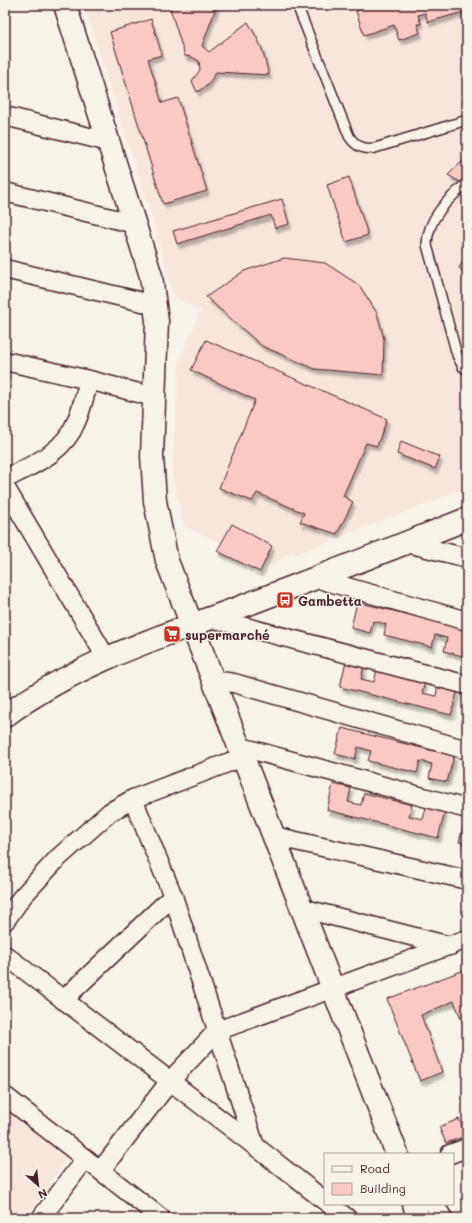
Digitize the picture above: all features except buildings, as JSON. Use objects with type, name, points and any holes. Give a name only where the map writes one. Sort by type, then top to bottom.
[{"type":"street","points":[[65,5],[151,276],[157,321],[152,456],[155,501],[167,562],[201,621],[213,680],[396,1153]]},
{"type":"street","points":[[5,116],[109,142]]},
{"type":"street","points":[[5,192],[135,224]]},
{"type":"street","points":[[5,269],[155,305]]},
{"type":"street","points":[[5,361],[89,380],[154,397]]},
{"type":"street","points":[[5,479],[49,456],[64,443],[76,423],[89,380]]},
{"type":"street","points":[[5,487],[107,659]]},
{"type":"street","points":[[5,716],[37,694],[107,659],[151,640],[467,519]]},
{"type":"street","points":[[407,542],[467,558]]},
{"type":"street","points":[[315,578],[467,621]]},
{"type":"street","points":[[201,621],[467,685]]},
{"type":"street","points":[[213,680],[234,683],[467,750]]},
{"type":"street","points":[[5,921],[22,897],[58,858],[110,812],[133,799],[241,752],[467,809]]},
{"type":"street","points":[[133,799],[173,896],[255,1146]]},
{"type":"street","points":[[274,836],[464,879]]},
{"type":"street","points":[[63,1000],[173,896]]},
{"type":"street","points":[[301,908],[450,946]]},
{"type":"street","points":[[101,1170],[170,1081],[217,1031],[467,939]]},
{"type":"street","points":[[5,955],[324,1200]]},
{"type":"street","points":[[5,1096],[161,1218]]},
{"type":"street","points":[[453,1153],[467,1148]]},
{"type":"street","points":[[42,1218],[84,1158]]},
{"type":"street","points":[[330,1205],[347,1218]]},
{"type":"street","points":[[414,1205],[418,1218]]},
{"type":"street","points":[[435,1205],[443,1218]]},
{"type":"lane","points":[[297,5],[349,136],[357,145],[369,149],[375,148],[467,120]]},
{"type":"lane","points":[[467,183],[455,193],[439,212],[427,235],[427,245],[456,355],[463,367],[467,370]]},
{"type":"shaded area","points":[[84,5],[467,5],[467,488],[297,554],[293,550],[272,565],[185,527],[172,474],[179,362],[201,310],[174,297],[156,232]]},
{"type":"shaded area","points":[[5,1109],[69,1155],[25,1218],[5,1218]]},
{"type":"place","name":"Gambetta","points":[[285,600]]},
{"type":"place","name":"supermarché","points":[[172,634]]}]
